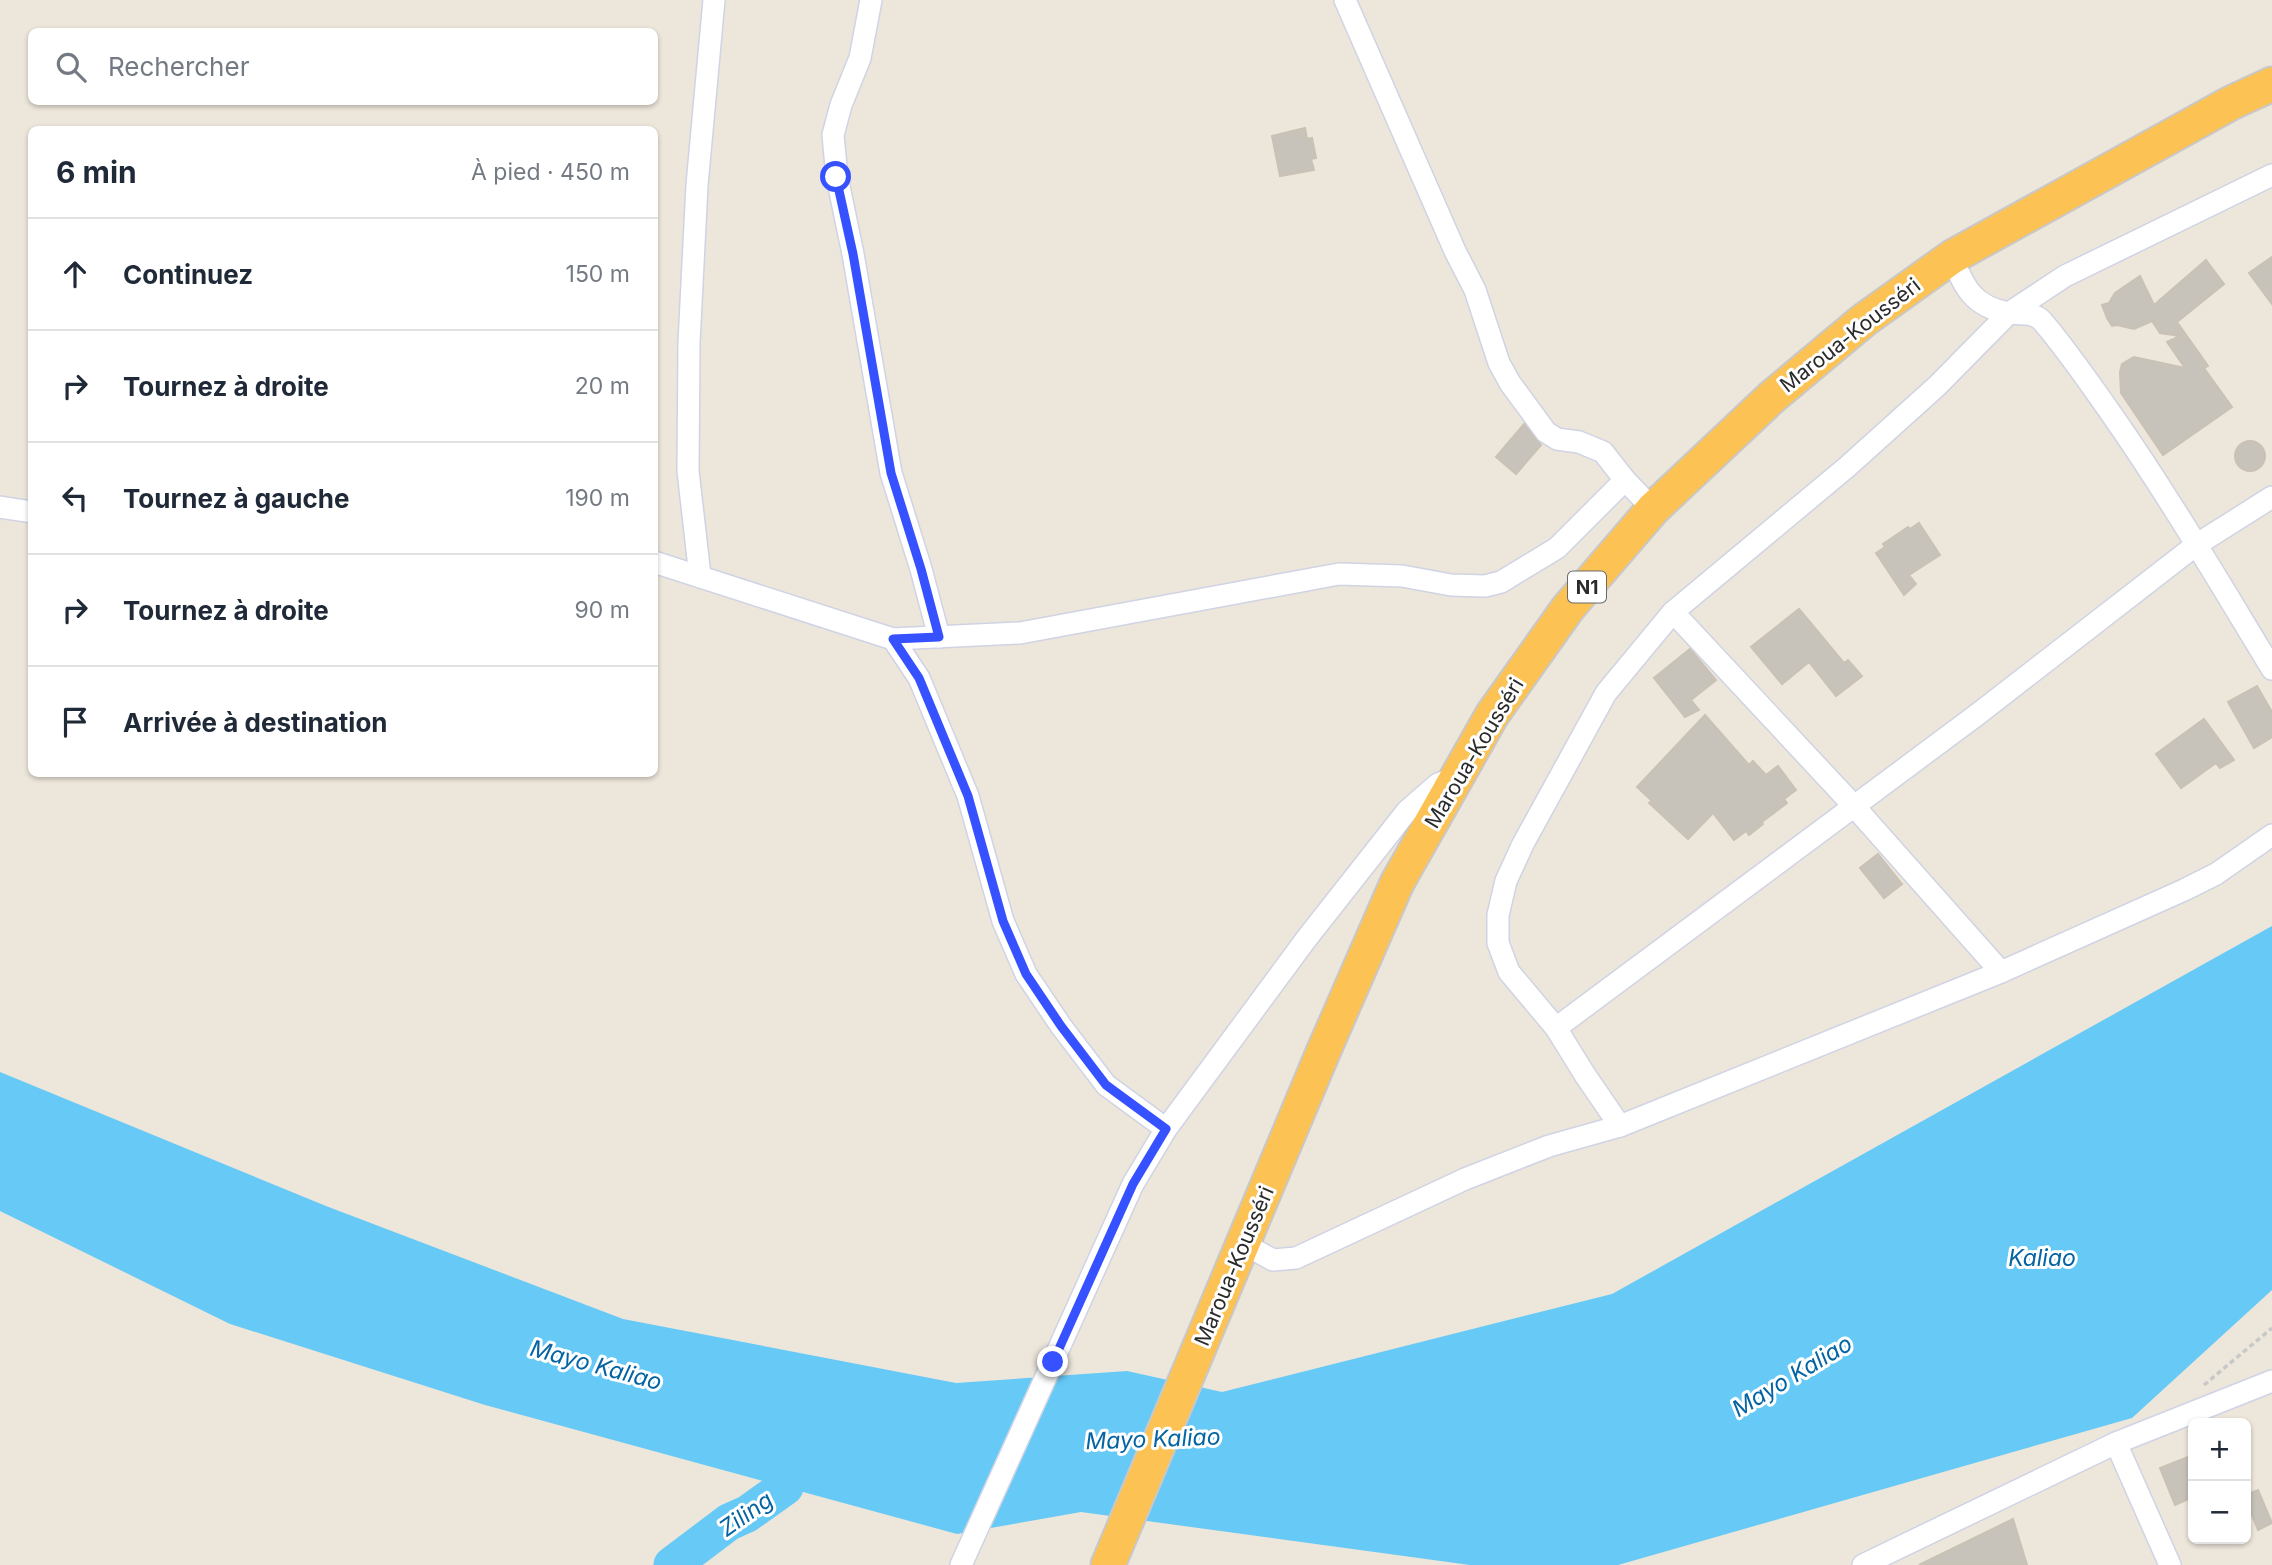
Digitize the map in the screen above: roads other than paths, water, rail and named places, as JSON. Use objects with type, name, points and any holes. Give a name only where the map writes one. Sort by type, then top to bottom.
[{"type":"highway","name":"Maroua-Kousséri","points":[[1114,1552],[1397,883],[1492,715],[1568,608],[1653,509],[1772,397],[1864,320],[1952,257],[2231,103],[2272,84]]},
{"type":"street","points":[[700,576],[688,471],[689,343],[697,186],[714,0]]},
{"type":"street","points":[[871,0],[860,58],[841,105],[833,135],[836,177],[853,254],[891,473],[939,637]]},
{"type":"street","points":[[1345,0],[1455,251],[1475,290],[1499,363],[1510,383],[1546,432],[1556,439],[1579,442],[1603,452],[1653,509]]},
{"type":"street","points":[[1620,1126],[1556,1028],[1510,972],[1498,943],[1498,915],[1506,881],[1523,844],[1606,693],[1673,612],[1847,467],[1937,386],[2009,313],[2065,276],[2272,175]]},
{"type":"street","points":[[1952,257],[1964,285],[1979,303],[2009,313],[2026,313],[2041,318],[2134,446],[2272,669]]},
{"type":"street","points":[[658,563],[893,639],[1020,633],[1339,574],[1402,576],[1451,585],[1485,586],[1502,582],[1557,548],[1625,480]]},
{"type":"street","points":[[1556,1028],[1978,714],[2196,545],[2272,497]]},
{"type":"street","points":[[0,507],[28,511]]},
{"type":"street","points":[[1673,612],[1853,805],[2001,972]]},
{"type":"street","points":[[893,639],[919,678],[968,796],[1003,921],[1026,974],[1106,1085],[1166,1129]]},
{"type":"street","points":[[963,1559],[1133,1184],[1166,1129],[1307,939],[1407,811],[1438,784],[1458,776]]},
{"type":"street","points":[[1244,1244],[1273,1260],[1296,1258],[1465,1179],[1549,1146],[1620,1126],[2001,972],[2216,874],[2272,835]]},
{"type":"street","points":[[1863,1565],[2116,1443],[2272,1381]]},
{"type":"street","points":[[2116,1443],[2170,1565]]},
{"type":"water","name":"Kaliao","points":[[2272,926],[2272,1290],[2132,1418],[1618,1565],[1470,1565],[1081,1512],[957,1534],[485,1405],[230,1324],[0,1211],[0,1072],[326,1206],[623,1319],[956,1383],[1127,1371],[1222,1392],[1612,1294]]},
{"type":"waterway","name":"Ziling","points":[[672,1565],[729,1522],[747,1514],[785,1487]]},
{"type":"water label","name":"Mayo Kaliao","points":[[596,1365]]},
{"type":"water label","name":"Mayo Kaliao","points":[[1792,1376]]},
{"type":"water label","name":"Mayo Kaliao","points":[[1153,1439]]}]
